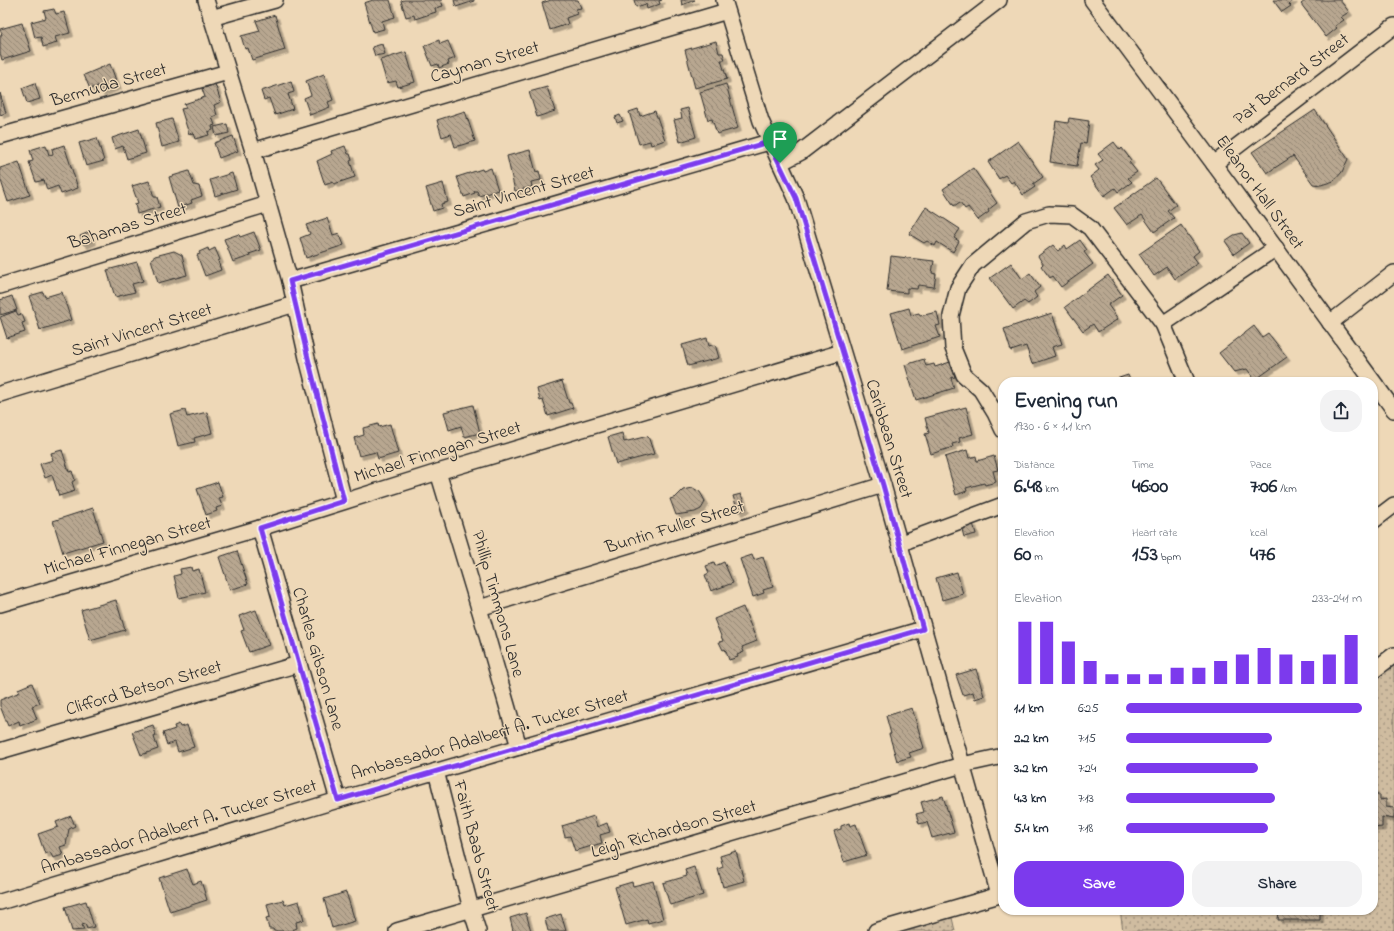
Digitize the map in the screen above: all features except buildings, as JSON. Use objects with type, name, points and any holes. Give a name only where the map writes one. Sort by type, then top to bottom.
[{"type":"street","points":[[206,0],[253,151],[290,281],[344,501]]},
{"type":"street","points":[[211,18],[275,0]]},
{"type":"street","points":[[780,163],[801,152],[999,0]]},
{"type":"street","name":"Eleanor Hall Street","points":[[1092,0],[1370,377]]},
{"type":"street","name":"Caribbean Street","points":[[725,5],[760,121],[796,198],[883,485],[962,765],[998,884]]},
{"type":"street","name":"Cayman Street","points":[[253,151],[725,5]]},
{"type":"street","name":"Pat Bernard Street","points":[[1214,164],[1394,26]]},
{"type":"street","name":"Bermuda Street","points":[[0,136],[228,72]]},
{"type":"street","name":"Saint Vincent Street","points":[[290,281],[769,142]]},
{"type":"street","name":"Bahamas Street","points":[[0,286],[268,204]]},
{"type":"street","points":[[998,419],[981,390],[964,375],[954,348],[951,316],[958,288],[972,264],[1026,221],[1049,214],[1072,215],[1090,228],[1163,324],[1185,377]]},
{"type":"street","points":[[1163,324],[1276,248]]},
{"type":"street","points":[[1330,323],[1394,273]]},
{"type":"street","name":"Saint Vincent Street","points":[[0,394],[295,304]]},
{"type":"street","name":"Michael Finnegan Street","points":[[0,604],[260,528],[438,472],[842,352]]},
{"type":"street","name":"Eleanor Hall Street","points":[[1378,388],[1394,410]]},
{"type":"street","name":"Phillip Timmons Lane","points":[[438,472],[519,747]]},
{"type":"street","name":"Buntin Fuller Street","points":[[479,608],[883,485]]},
{"type":"street","points":[[1378,517],[1394,505]]},
{"type":"street","points":[[900,545],[909,540],[998,507]]},
{"type":"street","name":"Charles Gibson Lane","points":[[260,528],[338,800]]},
{"type":"street","name":"Ambassador Adalbert A. Tucker Street","points":[[0,902],[436,771],[923,629]]},
{"type":"street","points":[[1378,667],[1394,655]]},
{"type":"street","name":"Clifford Betson Street","points":[[0,751],[299,664]]},
{"type":"street","name":"Leigh Richardson Street","points":[[397,931],[962,765],[998,757]]},
{"type":"street","name":"Faith Baab Street","points":[[436,771],[478,931]]},
{"type":"street","points":[[876,931],[998,895]]},
{"type":"shaded area","points":[[1394,655],[1394,931],[1123,931],[1121,915],[1378,915],[1378,667]]},
{"type":"shaded area","points":[[950,909],[955,931],[879,931]]},
{"type":"route","points":[[769,142],[780,163],[796,198],[883,485],[923,629],[338,800],[260,528],[344,501],[290,281],[769,142]]}]
